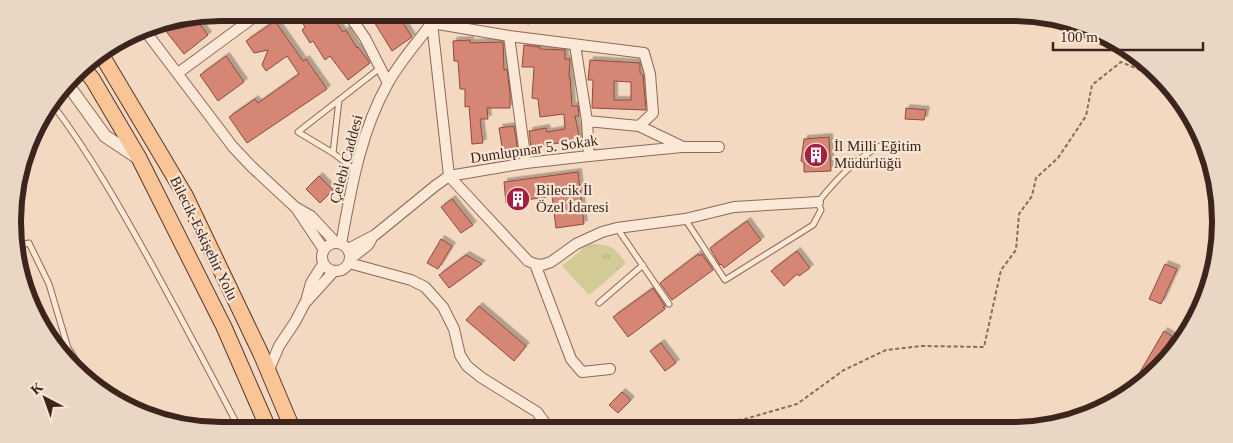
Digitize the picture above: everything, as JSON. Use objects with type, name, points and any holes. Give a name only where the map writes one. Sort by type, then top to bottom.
[{"type":"main road","name":"Bilecik-Eskişehir Yolu","points":[[104,60],[185,195],[290,422]]},
{"type":"main road","name":"Bilecik-Eskişehir Yolu","points":[[87,73],[139,158],[224,327],[266,422]]},
{"type":"street","points":[[178,73],[248,21]]},
{"type":"street","points":[[353,21],[365,38],[388,83]]},
{"type":"street","points":[[639,126],[653,113],[650,74],[644,53],[509,36],[432,23],[449,176],[528,261],[542,265],[551,262],[576,244],[602,232],[617,228],[685,219],[734,207],[818,202]]},
{"type":"street","name":"Çelebi Caddesi","points":[[345,251],[355,170],[370,121],[388,83],[432,23]]},
{"type":"street","points":[[148,35],[234,147],[252,167],[295,207],[324,250]]},
{"type":"street","points":[[509,36],[526,163]]},
{"type":"street","points":[[576,45],[587,121],[589,156]]},
{"type":"street","points":[[71,89],[105,136],[139,158]]},
{"type":"street","points":[[587,121],[639,126],[682,146]]},
{"type":"street","name":"Dumlupınar 5. Sokak","points":[[345,251],[375,235],[449,176],[526,163],[682,146],[719,147]]},
{"type":"street","points":[[295,207],[311,216],[345,251]]},
{"type":"street","points":[[345,251],[343,270],[334,271],[326,268],[323,264],[322,254],[327,246],[345,251],[424,287],[443,308],[454,329],[460,355],[467,366],[482,378],[537,412],[544,422]]},
{"type":"street","points":[[306,302],[311,282],[323,264]]},
{"type":"street","points":[[535,264],[570,358],[582,372],[610,369]]},
{"type":"street","points":[[268,372],[279,346],[306,302],[334,271]]},
{"type":"lane","points":[[355,170],[333,153],[298,132],[380,68]]},
{"type":"lane","points":[[333,153],[339,100]]},
{"type":"lane","points":[[56,109],[77,138],[126,217],[236,422]]},
{"type":"lane","points":[[685,219],[725,280],[813,225],[820,210],[818,202],[846,170],[868,152],[880,146]]},
{"type":"lane","points":[[617,228],[669,304]]},
{"type":"lane","points":[[23,245],[29,243],[49,284],[68,348],[73,356]]},
{"type":"lane","points":[[598,303],[643,265]]},
{"type":"path","points":[[722,422],[745,419],[797,404],[844,370],[886,350],[922,346],[984,347],[1001,270],[1016,250],[1019,214],[1032,196],[1036,178],[1058,158],[1086,116],[1092,84],[1121,62],[1145,72]]},
{"type":"green space","points":[[596,244],[614,249],[626,263],[607,280],[579,252],[585,246]]},
{"type":"green space","points":[[579,252],[607,280],[589,295],[562,266]]},
{"type":"building","points":[[275,21],[303,61],[306,59],[327,89],[247,143],[229,117],[255,99],[258,103],[299,74],[287,56],[266,71],[262,65],[268,50],[254,53],[246,41]]},
{"type":"building","points":[[301,21],[335,21],[343,32],[346,30],[357,48],[370,63],[348,80],[330,56],[325,60],[313,41],[310,43],[302,30],[305,27]]},
{"type":"building","points":[[374,21],[402,21],[412,37],[392,51]]},
{"type":"building","points":[[517,21],[533,21],[529,24]]},
{"type":"building","points":[[199,23],[208,35],[184,54],[165,30]]},
{"type":"building","points":[[470,40],[470,43],[503,42],[504,70],[507,69],[510,93],[510,108],[487,108],[488,119],[480,119],[483,143],[472,144],[469,106],[465,107],[465,89],[460,89],[458,61],[454,61],[453,41]]},
{"type":"building","points":[[524,45],[540,47],[540,49],[565,50],[565,59],[570,59],[569,77],[572,106],[578,106],[579,116],[575,116],[580,140],[531,147],[529,131],[546,128],[547,132],[565,129],[564,114],[540,117],[538,99],[532,98],[534,67],[522,67]]},
{"type":"building","points":[[226,56],[244,82],[218,101],[200,75]]},
{"type":"building","points":[[590,60],[640,63],[646,110],[592,108],[593,80],[588,80]],"holes":[[[614,81],[631,82],[631,100],[614,100]]]},
{"type":"building","points":[[906,108],[926,110],[924,120],[905,119]]},
{"type":"building","points":[[514,126],[518,152],[503,153],[499,128]]},
{"type":"building","name":"İl Milli Eğitim Müdürlüğü","points":[[829,137],[831,171],[804,172],[804,163],[801,161],[804,139]]},
{"type":"building","name":"Bilecik İl Özel İdaresi","points":[[578,172],[584,224],[556,228],[552,196],[506,203],[504,182]]},
{"type":"building","points":[[319,176],[333,190],[320,203],[306,189]]},
{"type":"building","points":[[452,199],[473,225],[461,233],[441,207]]},
{"type":"building","points":[[747,221],[761,240],[724,268],[720,265],[710,248]]},
{"type":"building","points":[[441,239],[452,246],[438,269],[427,263]]},
{"type":"building","points":[[797,251],[810,268],[799,276],[797,274],[784,286],[771,271]]},
{"type":"building","points":[[698,254],[699,256],[702,254],[713,270],[672,300],[660,283]]},
{"type":"building","points":[[466,255],[482,264],[449,288],[439,275]]},
{"type":"building","points":[[1165,264],[1177,269],[1161,304],[1149,299]]},
{"type":"building","points":[[653,288],[665,309],[628,337],[613,317]]},
{"type":"building","points":[[479,306],[526,346],[514,361],[466,320]]},
{"type":"building","points":[[1164,331],[1172,336],[1162,354],[1144,372],[1140,372]]},
{"type":"building","points":[[661,343],[676,363],[665,371],[650,351]]},
{"type":"building","points":[[622,392],[631,400],[618,413],[609,405]]},
{"type":"place","name":"İl Milli Eğitim Müdürlüğü","points":[[816,155]]},
{"type":"place","name":"Bilecik İl Özel İdaresi","points":[[518,199]]}]
